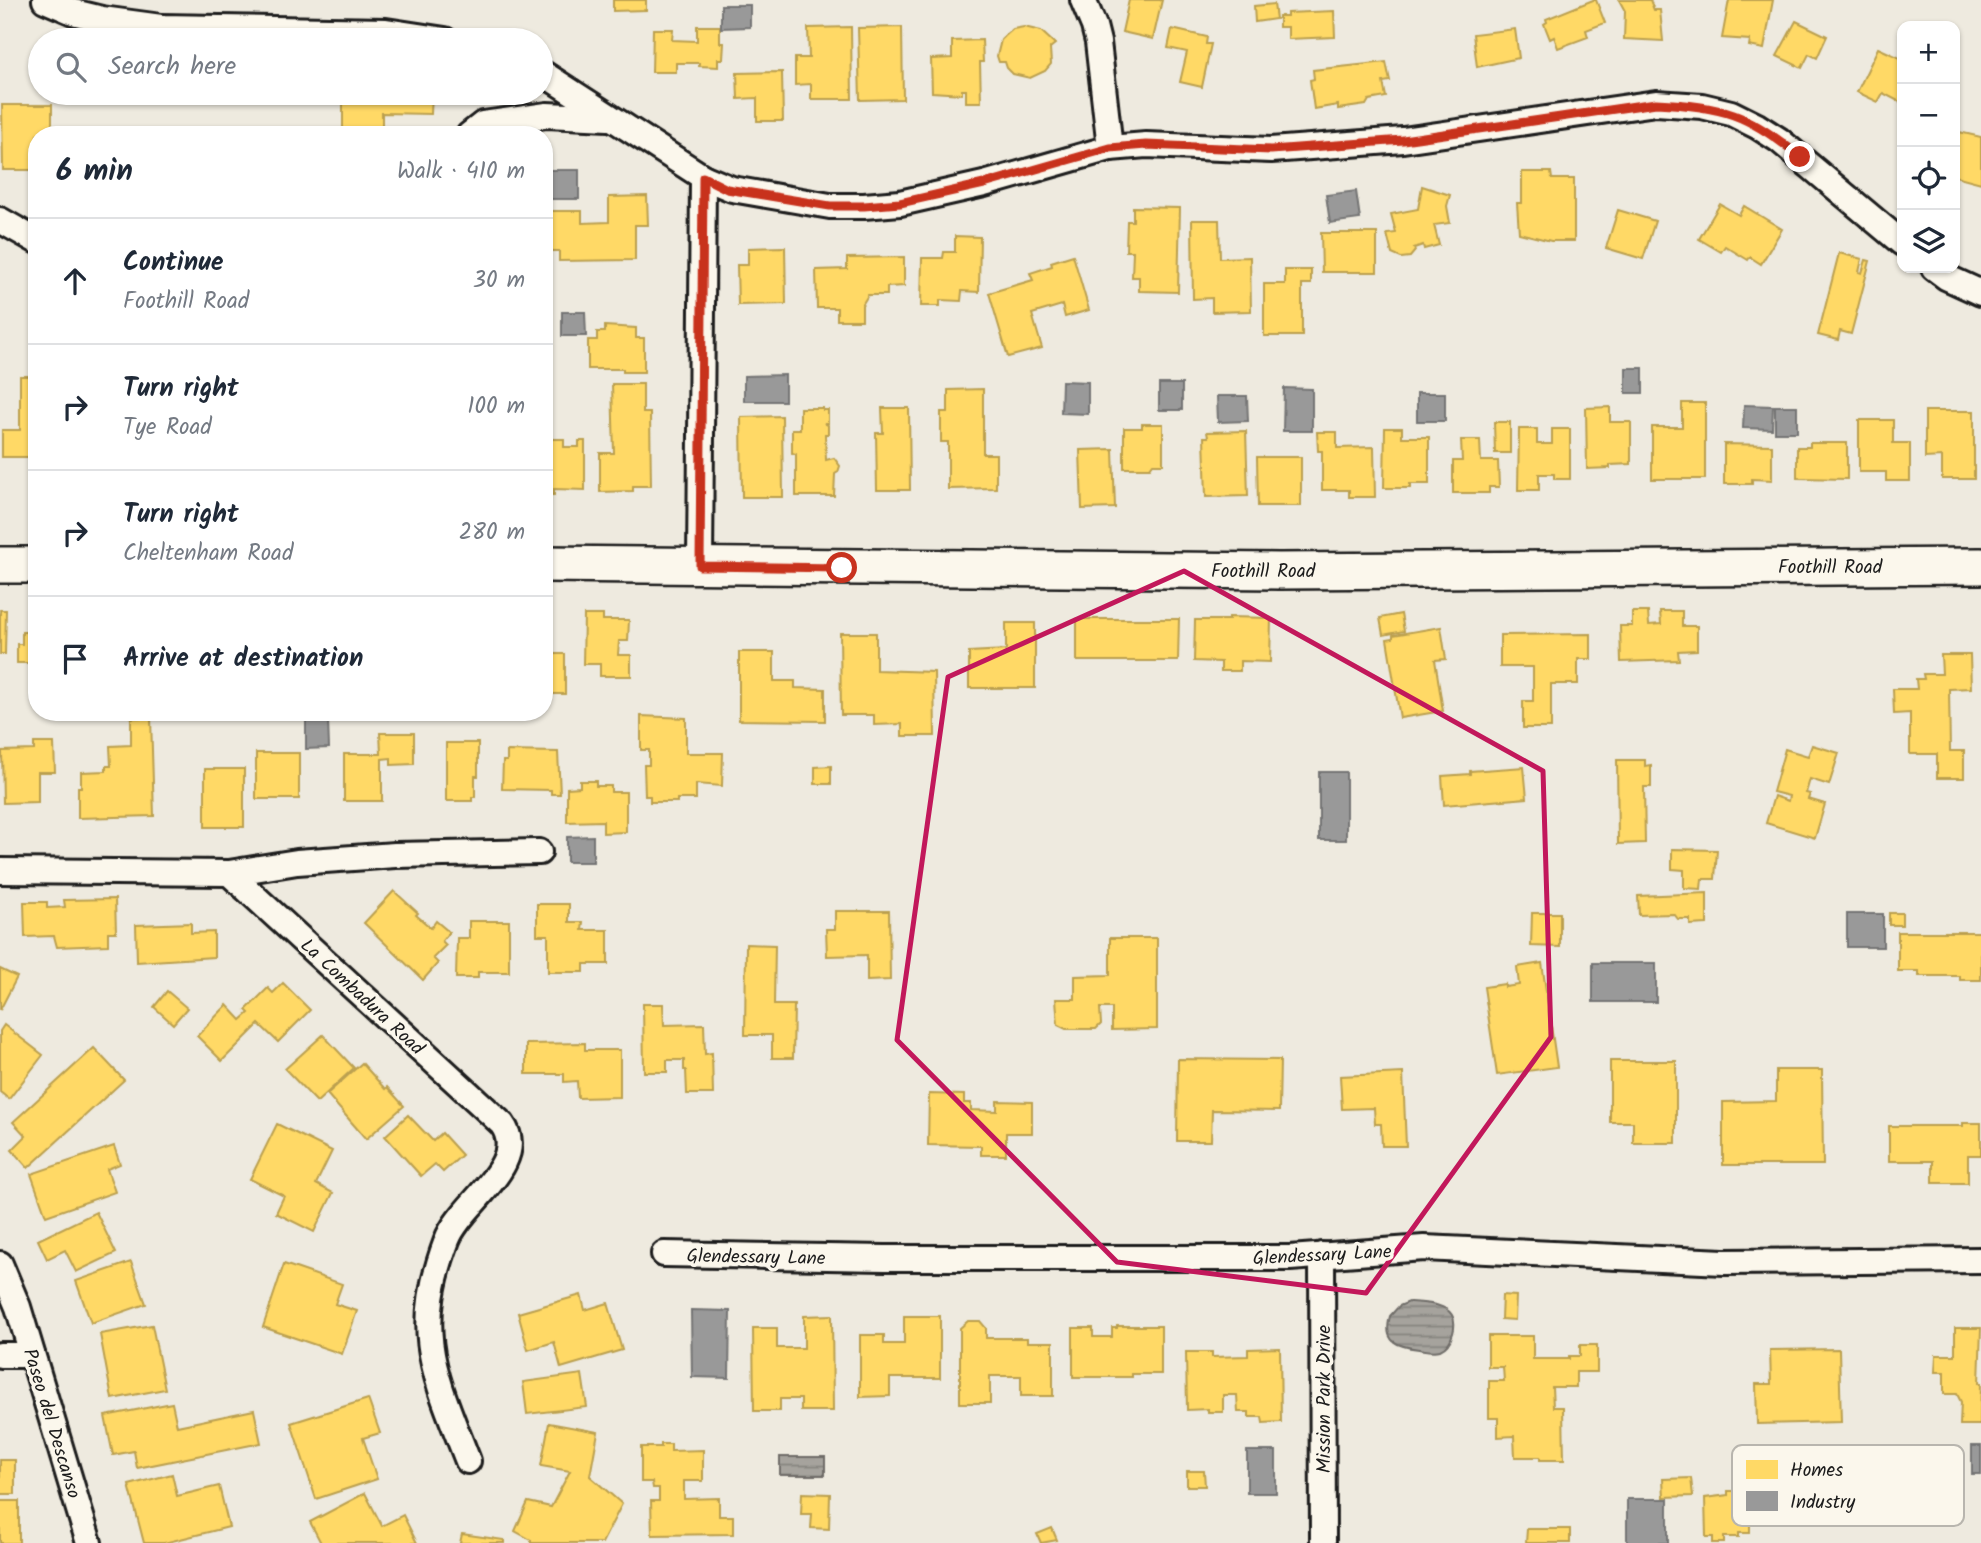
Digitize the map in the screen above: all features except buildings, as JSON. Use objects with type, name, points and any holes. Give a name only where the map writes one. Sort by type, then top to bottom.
[{"type":"main road","name":"Foothill Road","points":[[553,564],[1279,571],[1981,566]]},
{"type":"main road","points":[[0,565],[28,565]]},
{"type":"street","points":[[45,0],[73,12],[102,19],[162,27],[218,28]]},
{"type":"street","points":[[1083,0],[1098,42],[1110,148]]},
{"type":"street","points":[[553,80],[703,177],[727,189],[830,206],[900,203],[984,184],[1110,148],[1146,145],[1271,150],[1403,140],[1656,103],[1695,105],[1731,113],[1779,140],[1897,239]]},
{"type":"street","points":[[480,126],[547,115],[612,118]]},
{"type":"street","points":[[700,566],[703,177]]},
{"type":"street","points":[[0,220],[28,236]]},
{"type":"street","points":[[1943,273],[1981,293]]},
{"type":"street","points":[[0,871],[229,873],[297,862],[396,855],[538,852]]},
{"type":"street","name":"La Combadura Road","points":[[229,873],[508,1132],[510,1144],[501,1171],[465,1210],[449,1234],[430,1294],[430,1352],[437,1380],[468,1461]]},
{"type":"street","name":"Glendessary Lane","points":[[664,1254],[885,1258],[1276,1258],[1424,1248],[1724,1262],[1981,1261]]},
{"type":"street","name":"Mission Park Drive","points":[[1322,1255],[1323,1543]]},
{"type":"street","name":"Paseo del Descanso","points":[[0,1264],[18,1307],[89,1543]]},
{"type":"street","points":[[0,1355],[32,1355]]},
{"type":"highlighted area","points":[[1184,571],[1543,771],[1551,1037],[1366,1293],[1117,1262],[897,1040],[948,677]]},
{"type":"shaded area","points":[[1409,1302],[1442,1307],[1452,1316],[1453,1333],[1445,1347],[1430,1351],[1393,1341],[1388,1332],[1390,1316],[1399,1306]]},
{"type":"shaded area","points":[[780,1457],[825,1457],[825,1475],[780,1475]]},
{"type":"route","points":[[842,568],[700,566],[703,177],[727,189],[830,206],[864,206],[900,203],[984,184],[1110,148],[1146,145],[1271,150],[1403,140],[1656,103],[1695,105],[1731,113],[1779,140],[1800,157]]}]
